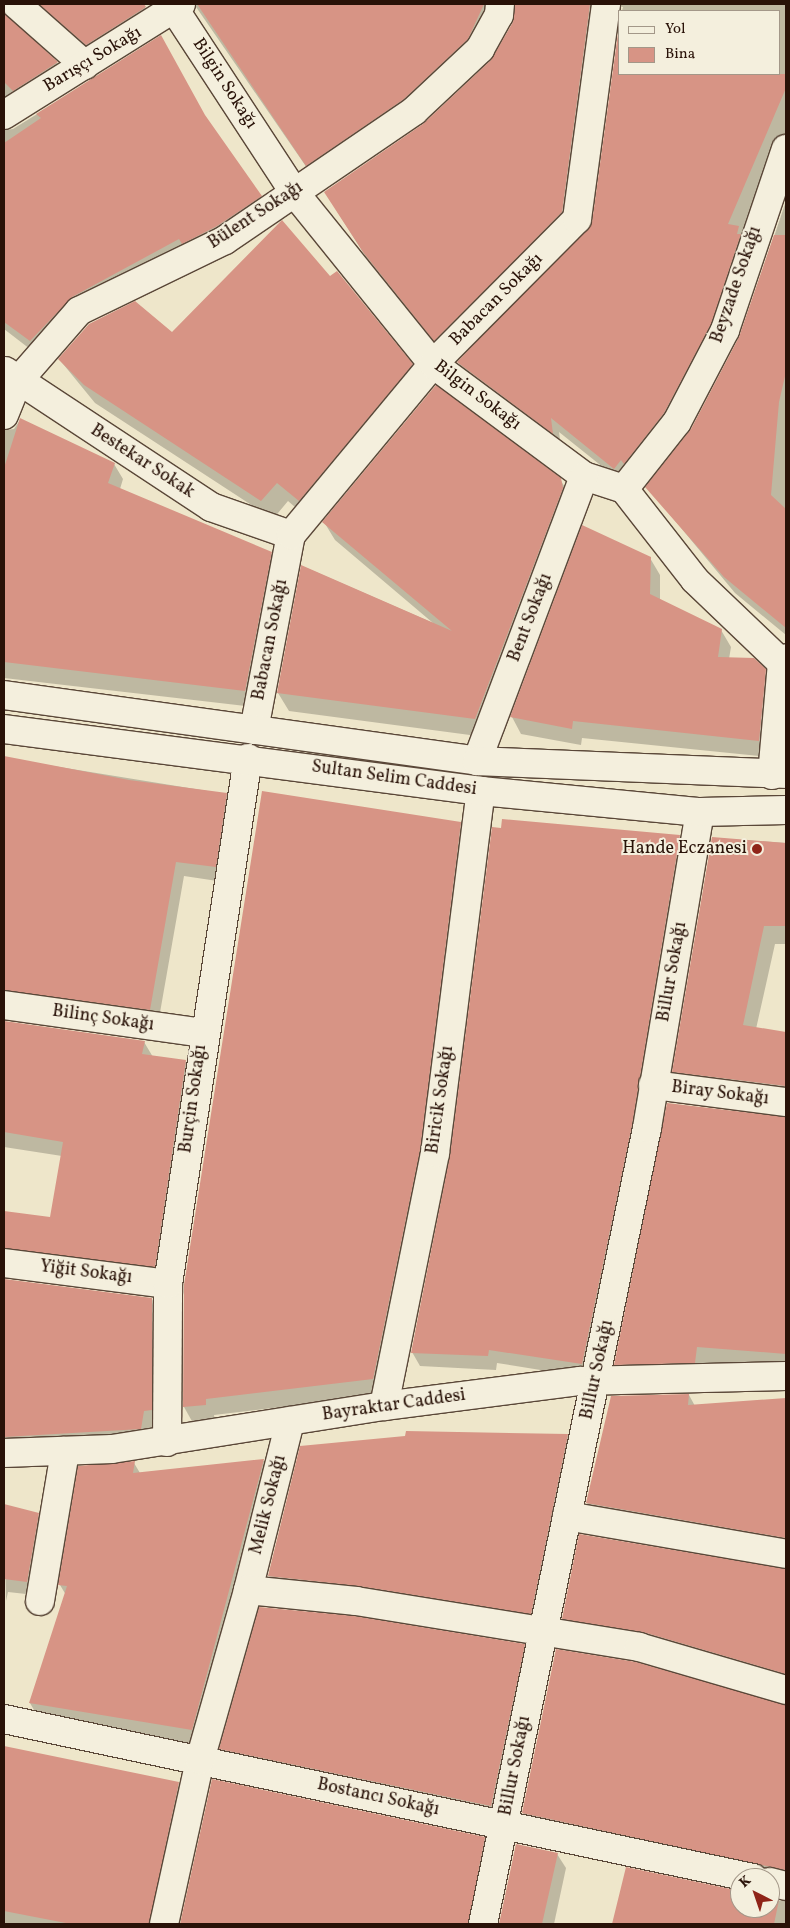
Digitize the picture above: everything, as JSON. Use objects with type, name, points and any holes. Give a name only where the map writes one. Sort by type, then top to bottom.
[{"type":"street","points":[[16,4],[85,65]]},
{"type":"street","name":"Bülent Sokağı","points":[[4,415],[11,376],[79,312],[225,240],[414,111],[480,49],[499,15],[500,4]]},
{"type":"street","name":"Babacan Sokağı","points":[[248,758],[291,535],[433,364],[577,218],[606,4]]},
{"type":"street","name":"Barışçı Sokağı","points":[[4,115],[176,6]]},
{"type":"street","name":"Bilgin Sokağı","points":[[176,6],[294,192],[433,364],[584,476],[624,489]]},
{"type":"street","name":"Beyzade Sokağı","points":[[624,489],[677,422],[725,330],[776,205],[786,149]]},
{"type":"street","name":"Bestekar Sokak","points":[[11,376],[211,507],[291,535]]},
{"type":"street","name":"Bent Sokağı","points":[[477,761],[584,476]]},
{"type":"street","points":[[624,489],[695,580],[784,661],[779,774]]},
{"type":"street","name":"Sultan Selim Caddesi","points":[[4,695],[477,761],[779,774]]},
{"type":"street","name":"Sultan Selim Caddesi","points":[[4,729],[248,758],[481,791],[700,812],[786,810]]},
{"type":"street","name":"Burçin Sokağı","points":[[167,1442],[168,1284],[203,1033],[248,758]]},
{"type":"street","name":"Biricik Sokağı","points":[[384,1406],[435,1153],[481,791],[477,761]]},
{"type":"street","name":"Billur Sokağı","points":[[482,1924],[505,1825],[542,1631],[596,1380],[653,1085],[700,812]]},
{"type":"street","name":"Bilinç Sokağı","points":[[4,1006],[203,1033]]},
{"type":"street","name":"Biray Sokağı","points":[[653,1085],[786,1102]]},
{"type":"street","name":"Yiğit Sokağı","points":[[4,1263],[168,1284]]},
{"type":"street","name":"Bayraktar Caddesi","points":[[4,1453],[65,1451],[167,1442],[290,1420],[384,1406],[596,1380],[786,1376]]},
{"type":"street","name":"Melik Sokağı","points":[[164,1924],[200,1760],[248,1590],[290,1420]]},
{"type":"street","points":[[40,1601],[65,1451]]},
{"type":"street","points":[[567,1516],[786,1554]]},
{"type":"street","points":[[248,1590],[356,1601],[639,1647],[786,1690]]},
{"type":"street","name":"Bostancı Sokağı","points":[[4,1719],[730,1873]]},
{"type":"building","points":[[39,4],[144,4],[146,7],[86,45]]},
{"type":"building","points":[[197,4],[484,4],[468,39],[404,99],[306,166]]},
{"type":"building","points":[[515,4],[590,4],[562,212],[434,341],[363,252],[324,192],[423,124],[491,60],[513,22]]},
{"type":"building","points":[[4,13],[58,62],[13,91],[4,82]]},
{"type":"building","points":[[618,33],[618,75],[786,74],[786,88],[728,224],[739,226],[737,234],[741,234],[711,324],[664,413],[624,464],[621,460],[614,469],[551,418],[553,434],[457,362],[592,222]]},
{"type":"building","points":[[161,35],[205,115],[262,196],[217,226],[182,244],[179,239],[72,297],[30,341],[4,322],[4,143],[41,118],[36,114]]},
{"type":"building","points":[[282,220],[330,276],[337,271],[413,364],[299,501],[277,483],[261,501],[84,385],[58,359],[89,324],[135,301],[172,332]]},
{"type":"building","points":[[774,235],[786,235],[786,372],[779,402],[771,495],[786,509],[786,628],[724,577],[645,487],[691,429],[739,337]]},
{"type":"building","points":[[436,385],[561,478],[563,488],[475,719],[277,693],[301,565],[452,631],[322,522]]},
{"type":"building","points":[[20,418],[115,463],[108,483],[272,552],[245,691],[4,662],[4,468]]},
{"type":"building","points":[[582,525],[651,557],[650,594],[722,629],[718,657],[754,658],[766,669],[759,741],[573,721],[572,729],[510,717]]},
{"type":"building","points":[[4,756],[129,780],[227,793],[216,867],[176,862],[150,1010],[4,990]]},
{"type":"building","points":[[262,791],[461,822],[420,1150],[373,1379],[206,1399],[206,1405],[183,1407],[184,1285]]},
{"type":"building","points":[[502,819],[680,835],[632,1125],[582,1364],[489,1350],[488,1356],[411,1353],[450,1155],[492,827],[501,828]]},
{"type":"building","points":[[712,837],[786,843],[786,926],[764,926],[743,1025],[786,1032],[786,1086],[672,1072]]},
{"type":"building","points":[[4,1021],[145,1041],[142,1054],[186,1060],[155,1267],[4,1248],[4,1211],[50,1217],[63,1142],[4,1132]]},
{"type":"building","points":[[667,1103],[786,1117],[786,1354],[697,1347],[695,1363],[614,1365]]},
{"type":"building","points":[[4,1279],[152,1298],[152,1410],[144,1411],[141,1429],[4,1437]]},
{"type":"building","points":[[689,1394],[688,1405],[786,1398],[786,1538],[586,1503],[611,1396]]},
{"type":"building","points":[[406,1431],[568,1434],[531,1614],[359,1586],[268,1576],[300,1446],[405,1436]]},
{"type":"building","points":[[264,1459],[192,1730],[29,1703],[67,1586],[58,1585],[78,1466],[135,1461],[133,1473]]},
{"type":"building","points":[[4,1504],[39,1513],[27,1582],[4,1579]]},
{"type":"building","points":[[579,1534],[786,1569],[786,1674],[643,1632],[562,1619]]},
{"type":"building","points":[[259,1607],[354,1616],[525,1644],[491,1806],[219,1749]]},
{"type":"building","points":[[556,1649],[636,1662],[786,1705],[785,1870],[522,1813]]},
{"type":"building","points":[[4,1746],[179,1782],[149,1924],[71,1924],[4,1911]]},
{"type":"building","points":[[212,1779],[485,1837],[468,1924],[180,1924]]},
{"type":"building","points":[[516,1844],[558,1853],[542,1924],[499,1924]]},
{"type":"building","points":[[626,1867],[730,1889],[730,1918],[775,1918],[774,1924],[612,1924]]},
{"type":"place","name":"Hande Eczanesi","points":[[757,849]]}]
